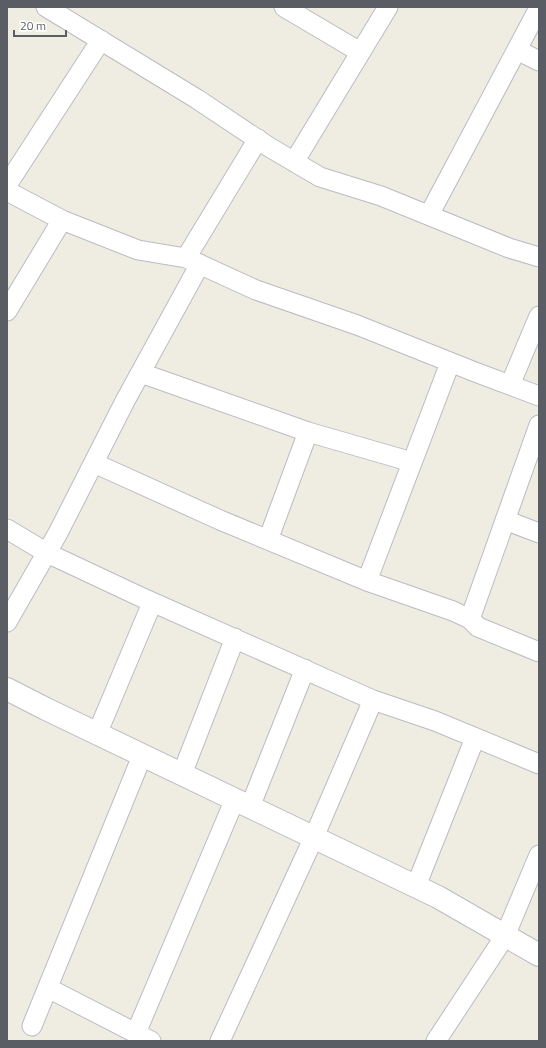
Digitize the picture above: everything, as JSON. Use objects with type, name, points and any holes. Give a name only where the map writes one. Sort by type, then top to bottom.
[{"type":"street","points":[[46,7],[197,99],[294,162],[320,177],[381,196],[509,248],[539,257]]},
{"type":"street","points":[[284,7],[360,52]]},
{"type":"street","points":[[294,162],[388,7]]},
{"type":"street","points":[[429,215],[539,8]]},
{"type":"street","points":[[7,185],[101,40]]},
{"type":"street","points":[[517,50],[539,61]]},
{"type":"street","points":[[7,622],[58,532],[141,373],[193,261],[258,139]]},
{"type":"street","points":[[7,192],[62,220],[138,250],[193,261],[256,290],[357,325],[510,386],[539,396]]},
{"type":"street","points":[[7,311],[62,220]]},
{"type":"street","points":[[510,386],[539,316]]},
{"type":"street","points":[[367,582],[450,362]]},
{"type":"street","points":[[141,373],[308,432],[412,462]]},
{"type":"street","points":[[470,618],[539,425]]},
{"type":"street","points":[[268,540],[308,432]]},
{"type":"street","points":[[94,463],[220,520],[367,582],[430,602],[470,618],[478,627],[539,652]]},
{"type":"street","points":[[505,520],[539,533]]},
{"type":"street","points":[[7,529],[46,553],[152,603],[235,638],[373,700],[434,721],[539,764]]},
{"type":"street","points":[[97,734],[152,603]]},
{"type":"street","points":[[182,774],[235,638]]},
{"type":"street","points":[[48,988],[144,1037],[242,803],[305,669]]},
{"type":"street","points":[[7,689],[142,756],[416,886],[539,955]]},
{"type":"street","points":[[220,1041],[314,837],[373,700]]},
{"type":"street","points":[[416,886],[475,738]]},
{"type":"street","points":[[32,1026],[142,756]]},
{"type":"street","points":[[436,1041],[505,936],[539,855]]}]
